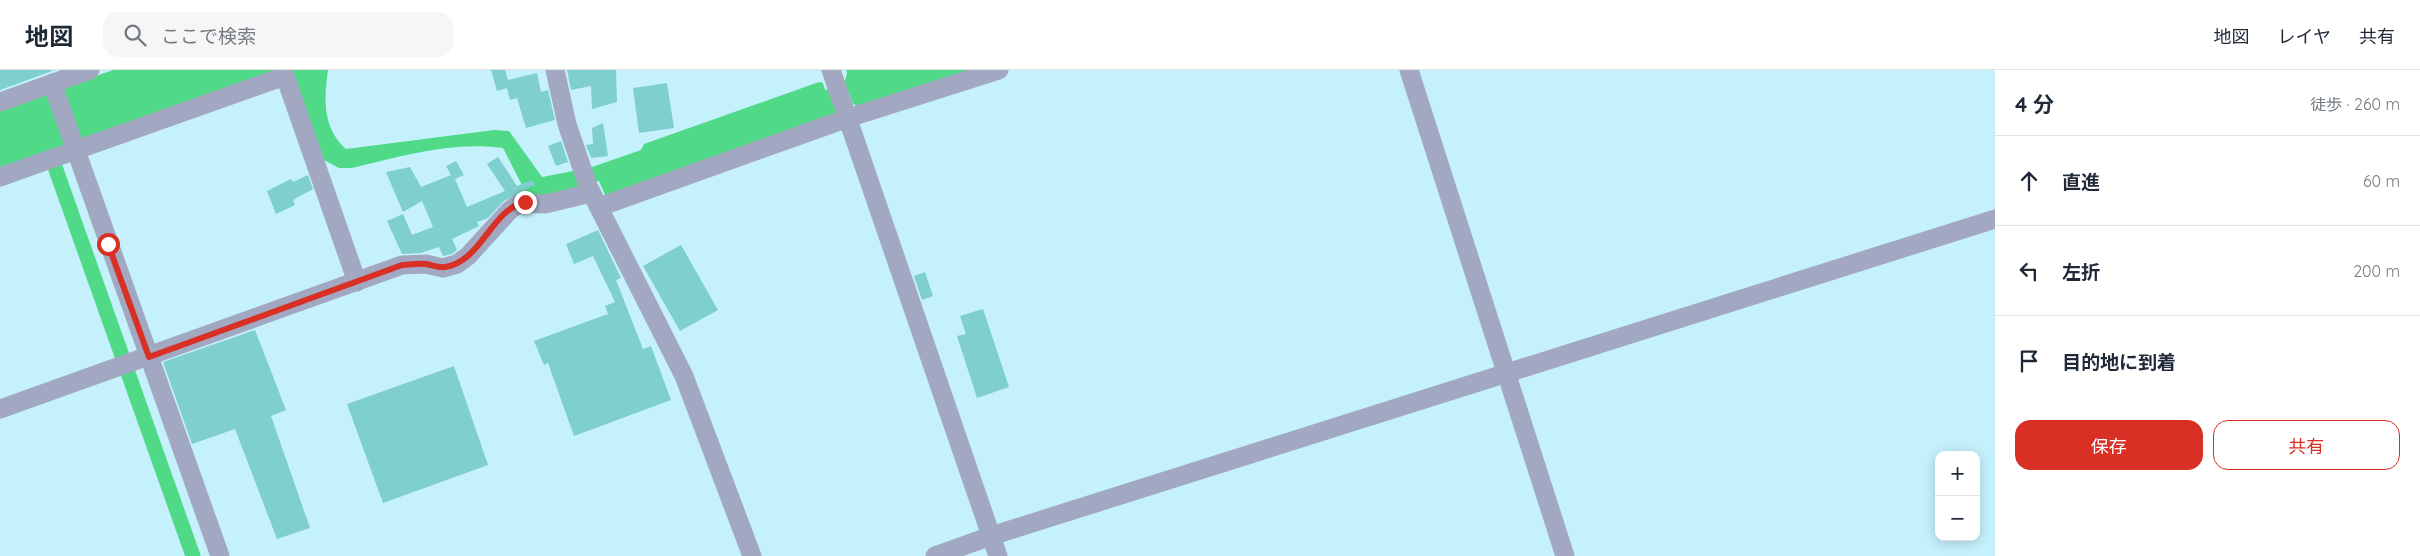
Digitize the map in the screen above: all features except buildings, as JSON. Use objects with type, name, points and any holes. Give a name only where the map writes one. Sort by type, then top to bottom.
[{"type":"street","points":[[0,102],[53,86],[90,70]]},
{"type":"street","points":[[555,70],[567,124],[595,200],[684,376],[752,556]]},
{"type":"street","points":[[0,409],[402,265],[426,264],[443,268],[457,264],[468,256],[510,210],[520,203],[545,204],[595,200],[847,114],[999,70]]},
{"type":"street","points":[[1409,70],[1565,556]]},
{"type":"street","points":[[833,74],[998,556]]},
{"type":"street","points":[[0,177],[74,146],[285,76],[357,282]]},
{"type":"street","points":[[53,86],[220,556]]},
{"type":"street","points":[[935,556],[991,536],[1995,219]]},
{"type":"shaded area","points":[[113,70],[286,70],[65,149],[0,167],[0,110]]},
{"type":"shaded area","points":[[289,70],[328,70],[326,102],[329,122],[332,131],[346,149],[494,130],[509,131],[542,177],[589,168],[641,150],[644,144],[819,82],[823,83],[825,90],[844,84],[846,70],[971,70],[858,106],[853,104],[849,93],[832,99],[836,111],[835,114],[606,197],[599,181],[542,200],[527,195],[503,148],[465,146],[446,148],[352,168],[339,168],[324,160]]},
{"type":"waterway","points":[[49,150],[193,556]]},
{"type":"route","points":[[108,244],[149,357],[402,265],[426,264],[443,268],[457,264],[468,256],[510,210],[525,202]]}]
